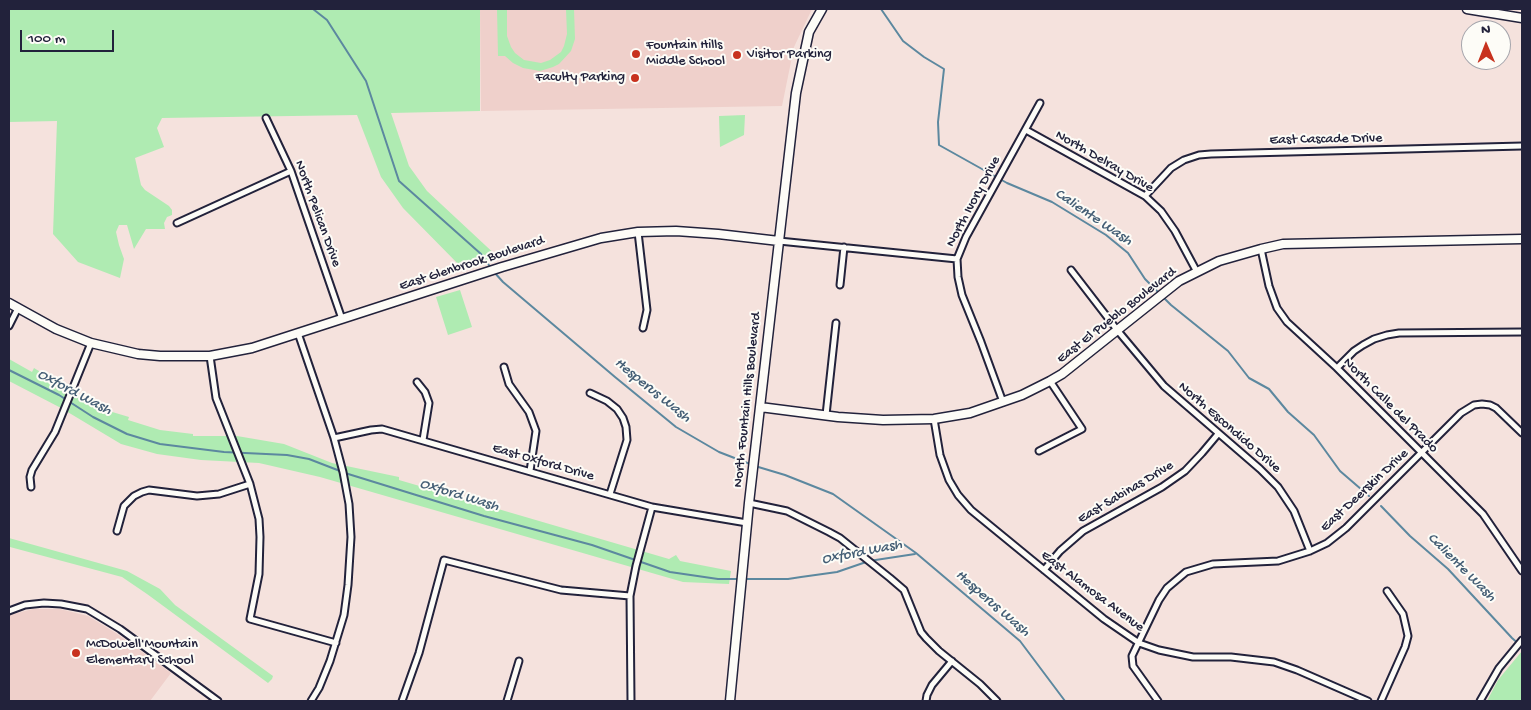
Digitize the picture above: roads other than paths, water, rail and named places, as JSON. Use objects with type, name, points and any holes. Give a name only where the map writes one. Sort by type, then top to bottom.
[{"type":"street","name":"North Fountain Hills Boulevard","points":[[730,701],[749,503],[794,101],[809,32],[822,9]]},
{"type":"street","points":[[1467,9],[1522,18]]},
{"type":"street","name":"North Ivory Drive","points":[[1003,402],[962,295],[957,259],[966,237],[1040,103]]},
{"type":"street","name":"North Pelican Drive","points":[[266,118],[291,171],[342,319]]},
{"type":"street","name":"North Delray Drive","points":[[1026,130],[1145,196],[1160,211],[1175,231],[1197,272]]},
{"type":"street","name":"East Cascade Drive","points":[[1145,196],[1171,168],[1184,160],[1211,154],[1522,146]]},
{"type":"street","points":[[177,223],[291,171]]},
{"type":"street","name":"East Glenbrook Boulevard","points":[[9,303],[56,329],[91,343],[138,354],[210,356],[252,348],[552,252],[601,238],[638,232],[676,231],[718,234],[957,259]]},
{"type":"street","points":[[638,232],[647,310],[644,328]]},
{"type":"street","name":"East El Pueblo Boulevard","points":[[760,407],[883,420],[934,418],[970,413],[1022,395],[1050,381],[1118,331],[1179,281],[1218,261],[1283,244],[1522,239]]},
{"type":"street","points":[[840,285],[844,247]]},
{"type":"street","name":"North Calle del Prado","points":[[1261,249],[1269,286],[1277,308],[1287,322],[1337,368],[1483,514],[1522,571]]},
{"type":"street","name":"North Escondido Drive","points":[[1071,270],[1164,386],[1260,469],[1278,487],[1294,511],[1310,552]]},
{"type":"street","points":[[9,326],[18,308]]},
{"type":"street","points":[[826,415],[836,323]]},
{"type":"street","points":[[1337,368],[1354,351],[1374,339],[1386,335],[1399,333],[1522,332]]},
{"type":"street","points":[[298,333],[344,473],[349,504],[351,537],[346,601],[336,644],[319,688],[311,701]]},
{"type":"street","points":[[31,487],[30,477],[32,470],[55,432],[91,343]]},
{"type":"street","points":[[210,356],[216,398],[250,484],[258,519],[259,574],[250,619],[336,644]]},
{"type":"street","points":[[504,367],[509,384],[529,412],[536,431],[530,471]]},
{"type":"street","points":[[1039,451],[1082,430],[1050,381]]},
{"type":"street","points":[[417,382],[429,403],[423,440]]},
{"type":"street","points":[[590,393],[607,401],[617,409],[626,427],[627,440],[610,494]]},
{"type":"street","name":"East Deerskin Drive","points":[[1158,701],[1133,666],[1132,656],[1159,600],[1167,588],[1186,572],[1213,564],[1278,561],[1310,552],[1338,536],[1461,413],[1474,405],[1490,405],[1496,408],[1522,433]]},
{"type":"street","name":"East Alamosa Avenue","points":[[934,418],[944,467],[949,480],[958,495],[971,510],[1104,619],[1139,642],[1159,650],[1193,657],[1231,657],[1274,662],[1368,701]]},
{"type":"street","name":"East Oxford Drive","points":[[334,438],[366,431],[382,430],[423,440],[652,507],[748,523]]},
{"type":"street","name":"East Sabinas Drive","points":[[1044,570],[1060,551],[1083,531],[1162,487],[1185,471],[1218,434]]},
{"type":"street","points":[[117,531],[124,506],[134,496],[142,492],[150,490],[197,496],[219,494],[250,484]]},
{"type":"street","points":[[749,503],[787,512],[840,538],[899,585],[904,590],[921,632],[939,651],[980,684],[997,701]]},
{"type":"street","points":[[631,701],[630,596],[652,507]]},
{"type":"street","points":[[402,701],[420,653],[444,560],[561,590],[630,596]]},
{"type":"street","points":[[1381,701],[1408,636],[1403,614],[1387,591]]},
{"type":"street","points":[[9,611],[25,605],[44,603],[87,609],[120,629],[218,701]]},
{"type":"street","points":[[1480,701],[1499,668],[1522,640]]},
{"type":"street","points":[[507,701],[519,661]]},
{"type":"street","points":[[926,701],[932,685],[952,661]]},
{"type":"street","points":[[206,701],[210,696]]},
{"type":"waterway","name":"Hesperus Wash","points":[[313,9],[327,20],[366,81],[399,181],[481,254],[491,268]]},
{"type":"waterway","name":"Caliente Wash","points":[[881,9],[903,41],[944,69],[938,122],[939,145],[1007,183],[1052,202],[1106,235],[1128,253],[1145,279],[1160,294]]},
{"type":"waterway","name":"Hesperus Wash","points":[[494,272],[503,282],[676,427],[719,452],[750,464]]},
{"type":"waterway","name":"Caliente Wash","points":[[1163,297],[1228,351],[1249,378],[1269,389],[1288,412],[1314,435],[1340,471],[1369,496]]},
{"type":"waterway","name":"Oxford Wash","points":[[9,370],[59,395],[93,417],[127,434],[160,444],[224,452],[287,455],[309,459],[340,471]]},
{"type":"waterway","name":"Hesperus Wash","points":[[755,466],[785,475],[833,494],[916,553],[1020,641],[1065,701]]},
{"type":"waterway","name":"Oxford Wash","points":[[345,473],[484,516],[592,545],[670,572],[718,579],[740,579]]},
{"type":"waterway","name":"Caliente Wash","points":[[1381,506],[1410,536],[1448,569],[1522,647]]},
{"type":"waterway","name":"Oxford Wash","points":[[745,579],[788,579],[837,572],[869,561],[915,554]]},
{"type":"place","name":"Fountain Hills Middle School","points":[[636,54]]},
{"type":"place","name":"Visitor Parking","points":[[737,55]]},
{"type":"place","name":"Faculty Parking","points":[[635,78]]},
{"type":"place","name":"McDowell Mountain Elementary School","points":[[76,653]]}]
